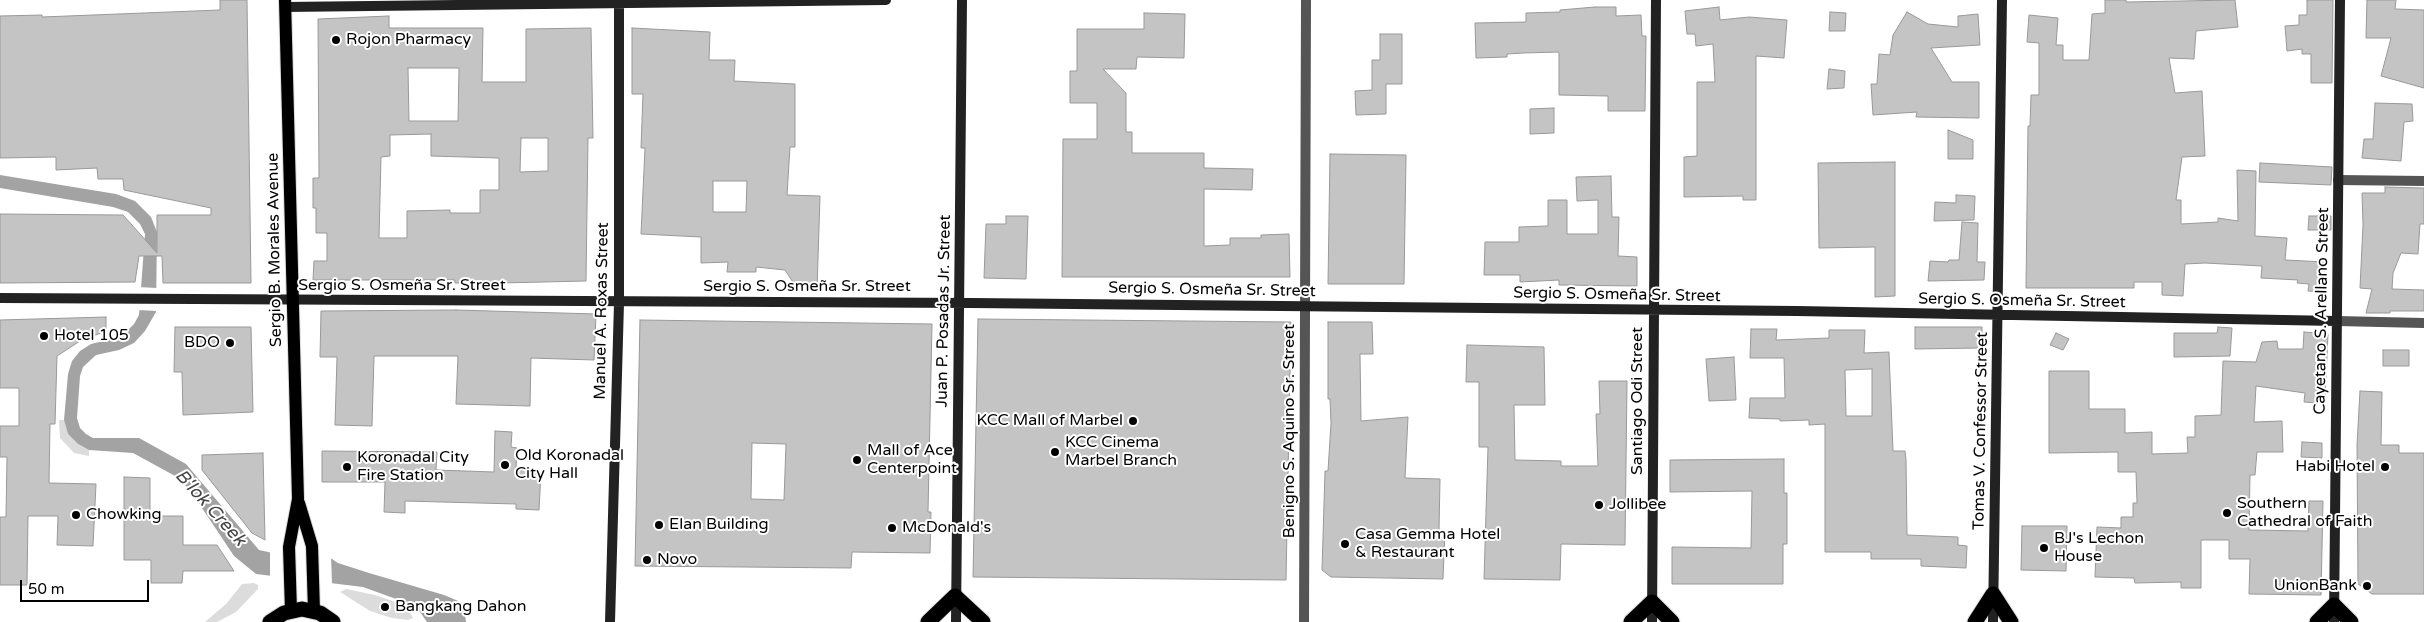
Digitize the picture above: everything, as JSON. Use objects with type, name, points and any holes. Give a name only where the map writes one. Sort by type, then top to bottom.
[{"type":"highway","points":[[1976,622],[1993,594],[2011,622]]},
{"type":"highway","points":[[928,622],[955,596],[982,622]]},
{"type":"highway","points":[[1631,622],[1652,602],[1672,622]]},
{"type":"highway","points":[[2317,622],[2334,605],[2351,622]]},
{"type":"highway","points":[[270,622],[290,611],[314,611],[333,622]]},
{"type":"main road","name":"Sergio B. Morales Avenue","points":[[285,4],[298,499],[289,547],[290,611]]},
{"type":"main road","name":"Sergio B. Morales Avenue","points":[[298,499],[312,546],[314,611]]},
{"type":"street","points":[[285,4],[886,0]]},
{"type":"street","name":"Juan P. Posadas Jr. Street","points":[[956,622],[962,0]]},
{"type":"street","name":"Benigno S. Aquino Sr. Street","points":[[1304,622],[1306,0]]},
{"type":"street","name":"Santiago Odi Street","points":[[1652,622],[1656,0]]},
{"type":"street","name":"Tomas V. Confessor Street","points":[[1993,622],[2002,0]]},
{"type":"street","name":"Cayetano S. Arellano Street","points":[[2334,622],[2340,0]]},
{"type":"street","name":"Manuel A. Roxas Street","points":[[610,622],[618,302],[618,2]]},
{"type":"street","points":[[2338,180],[2424,181]]},
{"type":"street","name":"Sergio S. Osmeña Sr. Street","points":[[0,298],[959,302],[2424,322]]},
{"type":"shaded area","points":[[59,420],[64,420],[68,434],[78,444],[89,450],[89,456],[74,453],[60,438]]},
{"type":"shaded area","points":[[254,583],[258,585],[258,589],[236,612],[217,622],[205,622],[226,604],[242,584]]},
{"type":"shaded area","points":[[346,589],[375,595],[398,603],[408,609],[413,618],[408,620],[392,618],[370,611],[340,592]]},
{"type":"water","name":"B'lok Creek","points":[[0,175],[116,194],[135,201],[151,217],[157,232],[156,312],[145,331],[134,343],[119,350],[96,355],[83,367],[80,376],[77,418],[80,428],[86,434],[93,438],[139,438],[186,464],[259,550],[282,555],[326,555],[338,563],[444,595],[463,603],[466,622],[427,622],[420,612],[410,604],[363,587],[256,574],[234,556],[190,490],[177,477],[133,453],[89,450],[78,444],[68,434],[64,420],[68,374],[72,361],[80,351],[91,344],[116,338],[134,324],[139,315],[145,234],[140,224],[128,212],[113,207],[0,188]]},
{"type":"pier","points":[[138,287],[157,288],[157,311],[138,310]]},
{"type":"pier","points":[[270,551],[326,553],[331,556],[332,584],[270,579]]},
{"type":"building","points":[[220,0],[247,0],[251,283],[163,283],[162,256],[139,256],[135,282],[0,283],[0,214],[123,215],[157,253],[157,215],[211,215],[211,208],[124,190],[123,179],[98,179],[97,168],[56,170],[56,157],[0,158],[0,16],[42,15],[42,17],[220,10]]},
{"type":"building","points":[[2105,0],[2126,0],[2126,2],[2235,0],[2238,27],[2196,31],[2194,59],[2169,58],[2175,93],[2202,91],[2205,156],[2182,157],[2176,200],[2181,200],[2181,224],[2218,222],[2218,218],[2238,221],[2237,170],[2256,171],[2255,236],[2287,238],[2285,260],[2325,262],[2323,292],[2308,291],[2309,284],[2297,283],[2298,280],[2261,278],[2262,266],[2205,263],[2185,264],[2183,296],[2162,295],[2162,282],[2134,282],[2134,288],[2026,288],[2028,126],[2030,126],[2031,95],[2039,95],[2039,43],[2027,42],[2029,15],[2058,18],[2056,45],[2063,45],[2063,60],[2089,60],[2092,14],[2105,13]]},
{"type":"building","points":[[2307,0],[2333,0],[2332,83],[2311,83],[2311,54],[2302,54],[2302,49],[2287,51],[2285,26],[2299,25],[2299,15],[2307,15]]},
{"type":"building","points":[[2367,0],[2396,0],[2395,9],[2424,10],[2424,88],[2381,76],[2391,38],[2366,38]]},
{"type":"building","points":[[1616,7],[1616,16],[1641,15],[1642,36],[1646,36],[1645,111],[1608,111],[1608,96],[1559,95],[1559,52],[1507,54],[1507,57],[1476,58],[1475,23],[1526,22],[1526,13],[1560,12],[1560,10]]},
{"type":"building","points":[[1719,7],[1720,20],[1749,17],[1787,20],[1784,58],[1756,56],[1756,200],[1743,200],[1743,196],[1684,197],[1684,157],[1697,156],[1697,82],[1715,82],[1713,44],[1696,46],[1695,34],[1687,34],[1685,11]]},
{"type":"building","points":[[1830,12],[1846,13],[1845,31],[1829,31]]},
{"type":"building","points":[[1907,12],[1928,24],[1958,27],[1958,16],[1978,14],[1980,45],[1931,48],[1952,82],[1979,82],[1979,118],[1916,117],[1917,112],[1873,115],[1871,84],[1877,84],[1879,54],[1890,55],[1893,35]]},
{"type":"building","points":[[1144,13],[1185,14],[1184,58],[1137,57],[1136,69],[1103,69],[1126,93],[1126,132],[1132,132],[1132,153],[1204,153],[1204,168],[1253,169],[1252,190],[1204,189],[1204,246],[1230,245],[1230,238],[1261,238],[1261,235],[1289,234],[1290,277],[1062,277],[1063,139],[1097,139],[1097,103],[1070,103],[1070,71],[1077,71],[1077,29],[1144,29]]},
{"type":"building","points":[[389,16],[389,28],[483,28],[482,82],[526,82],[526,29],[591,28],[593,138],[588,138],[586,281],[455,283],[455,280],[313,280],[314,261],[327,261],[327,233],[316,233],[316,208],[313,208],[313,178],[319,178],[318,19]],"holes":[[[408,68],[459,68],[458,121],[409,121]],[[431,134],[431,156],[499,158],[499,190],[480,190],[480,213],[450,213],[450,210],[407,211],[407,238],[379,238],[381,157],[390,156],[390,135]],[[521,138],[548,138],[548,171],[520,172]]]},
{"type":"building","points":[[632,28],[710,32],[709,60],[735,60],[734,81],[795,84],[795,147],[790,147],[787,195],[820,196],[817,290],[798,290],[785,270],[756,267],[756,272],[727,272],[728,262],[701,263],[701,237],[641,234],[645,148],[641,148],[643,94],[632,94]],"holes":[[[713,181],[747,181],[746,212],[713,212]]]},
{"type":"building","points":[[1380,34],[1402,34],[1402,84],[1386,84],[1386,114],[1356,115],[1355,91],[1372,90],[1372,60],[1380,60]]},
{"type":"building","points":[[1829,69],[1845,71],[1844,88],[1827,89]]},
{"type":"building","points":[[2375,103],[2412,104],[2413,121],[2404,122],[2401,161],[2362,158],[2364,139],[2373,139]]},
{"type":"building","points":[[1554,108],[1554,133],[1530,134],[1530,109]]},
{"type":"building","points":[[1948,130],[1973,140],[1973,159],[1948,159]]},
{"type":"building","points":[[1330,154],[1406,155],[1404,284],[1328,284]]},
{"type":"building","points":[[1895,162],[1895,296],[1875,297],[1875,247],[1819,248],[1818,163]]},
{"type":"building","points":[[2260,163],[2332,167],[2331,185],[2259,182]]},
{"type":"building","points":[[1611,176],[1612,217],[1619,217],[1618,256],[1637,257],[1637,286],[1559,285],[1559,280],[1520,282],[1520,275],[1484,275],[1485,242],[1519,242],[1519,227],[1548,226],[1548,200],[1567,200],[1567,234],[1598,234],[1598,200],[1577,201],[1576,177]]},
{"type":"building","points":[[2385,187],[2424,188],[2424,224],[2420,224],[2418,254],[2401,253],[2393,273],[2392,289],[2424,290],[2424,311],[2366,313],[2372,289],[2360,288],[2363,225],[2362,193],[2385,193]]},
{"type":"building","points":[[1956,195],[1975,196],[1974,220],[1934,221],[1935,202],[1956,203]]},
{"type":"building","points":[[1006,216],[1028,216],[1026,279],[984,278],[986,224],[1006,224]]},
{"type":"building","points":[[2309,216],[2331,216],[2331,230],[2308,230]]},
{"type":"building","points":[[1962,222],[1978,223],[1977,262],[1985,262],[1984,280],[1928,281],[1930,261],[1948,262],[1949,260],[1959,260]]},
{"type":"building","points":[[456,310],[596,314],[594,360],[531,358],[530,406],[456,404],[458,356],[374,356],[372,426],[335,425],[337,357],[320,357],[321,311]]},
{"type":"building","points":[[106,317],[106,331],[80,341],[57,356],[55,424],[50,424],[49,483],[96,484],[93,546],[57,545],[58,516],[28,516],[27,585],[0,585],[0,517],[6,517],[7,457],[0,457],[0,426],[19,426],[19,388],[0,388],[0,320]]},
{"type":"building","name":"KCC Mall of Marbel","points":[[978,319],[1291,322],[1286,580],[973,577]]},
{"type":"building","name":"Mall of Ace Centerpoint","points":[[640,320],[932,324],[928,512],[931,512],[930,553],[852,552],[851,568],[635,566]],"holes":[[[752,443],[786,444],[784,500],[751,499]]]},
{"type":"building","points":[[1328,322],[1372,322],[1373,354],[1360,354],[1361,421],[1408,417],[1405,478],[1440,479],[1439,531],[1445,531],[1443,579],[1331,577],[1322,570],[1325,471],[1328,471],[1331,423],[1330,399],[1328,399]]},
{"type":"building","points":[[175,327],[251,327],[253,412],[183,415],[182,372],[174,372]]},
{"type":"building","points":[[1915,327],[1982,327],[1982,348],[1915,349]]},
{"type":"building","points":[[2218,327],[2232,328],[2230,356],[2174,357],[2174,333],[2217,333]]},
{"type":"building","points":[[1751,329],[1777,329],[1776,340],[1829,338],[1829,330],[1865,330],[1864,353],[1889,352],[1893,451],[1905,451],[1906,460],[1907,535],[1958,537],[1958,545],[1967,546],[1966,568],[1921,566],[1921,559],[1871,559],[1871,552],[1825,552],[1825,424],[1809,425],[1809,420],[1780,421],[1780,419],[1749,418],[1750,398],[1785,398],[1784,358],[1750,358]],"holes":[[[1872,369],[1872,416],[1846,416],[1845,370]]]},
{"type":"building","points":[[2304,332],[2328,334],[2325,399],[2318,399],[2317,403],[2304,402],[2305,393],[2256,386],[2254,422],[2282,421],[2283,452],[2257,452],[2255,475],[2250,475],[2249,530],[2308,531],[2309,501],[2323,501],[2321,595],[2249,594],[2250,559],[2229,559],[2229,540],[2201,540],[2201,588],[2181,588],[2181,582],[2135,583],[2134,578],[2095,577],[2097,527],[2121,528],[2121,517],[2133,517],[2133,503],[2137,503],[2136,472],[2118,472],[2118,452],[2049,453],[2049,371],[2089,371],[2089,409],[2125,409],[2125,433],[2152,432],[2152,454],[2188,453],[2187,437],[2195,437],[2195,416],[2221,415],[2223,361],[2256,362],[2262,342],[2277,341],[2278,349],[2303,349]]},
{"type":"building","points":[[2056,333],[2069,339],[2063,350],[2050,345]]},
{"type":"building","points":[[1467,345],[1544,347],[1545,405],[1514,405],[1515,460],[1561,461],[1561,466],[1598,466],[1596,414],[1600,414],[1599,381],[1627,381],[1625,545],[1561,544],[1560,580],[1484,579],[1488,447],[1479,447],[1479,382],[1466,382]]},
{"type":"building","points":[[2383,350],[2409,350],[2409,366],[2383,366]]},
{"type":"building","points":[[1734,357],[1736,400],[1709,401],[1706,359]]},
{"type":"building","points":[[2360,391],[2382,392],[2381,445],[2399,445],[2399,453],[2424,453],[2424,594],[2372,594],[2358,584],[2357,445]]},
{"type":"building","points":[[495,431],[512,432],[511,447],[517,448],[516,470],[541,472],[539,510],[516,509],[516,504],[405,501],[405,513],[384,512],[385,482],[322,482],[322,451],[437,452],[436,470],[494,472]]},
{"type":"building","points":[[2302,442],[2322,443],[2322,458],[2301,457]]},
{"type":"building","points":[[263,453],[265,540],[252,533],[202,470],[202,455]]},
{"type":"building","points":[[1784,459],[1784,493],[1787,493],[1787,544],[1783,544],[1783,584],[1672,584],[1672,547],[1751,548],[1752,491],[1670,492],[1670,460]]},
{"type":"building","points":[[124,477],[150,478],[150,516],[183,516],[183,545],[217,545],[234,571],[183,571],[182,583],[151,583],[151,560],[124,560]]},
{"type":"building","name":"BJ's Lechon House","points":[[2022,526],[2067,526],[2066,571],[2021,570]]},
{"type":"place","name":"Rojon Pharmacy","points":[[336,40]]},
{"type":"place","name":"Hotel 105","points":[[44,336]]},
{"type":"place","name":"BDO","points":[[230,343]]},
{"type":"place","name":"KCC Mall of Marbel","points":[[1133,421]]},
{"type":"place","name":"KCC Cinema Marbel Branch","points":[[1055,452]]},
{"type":"place","name":"Mall of Ace Centerpoint","points":[[857,460]]},
{"type":"place","name":"Old Koronadal City Hall","points":[[505,465]]},
{"type":"place","name":"Koronadal City Fire Station","points":[[347,467]]},
{"type":"place","name":"Habi Hotel","points":[[2385,467]]},
{"type":"place","name":"Jollibee","points":[[1599,505]]},
{"type":"place","name":"Southern Cathedral of Faith","points":[[2227,513]]},
{"type":"place","name":"Chowking","points":[[76,515]]},
{"type":"place","name":"Elan Building","points":[[659,525]]},
{"type":"place","name":"McDonald's","points":[[892,528]]},
{"type":"place","name":"Casa Gemma Hotel & Restaurant","points":[[1345,544]]},
{"type":"place","name":"BJ's Lechon House","points":[[2044,548]]},
{"type":"place","name":"Novo","points":[[647,560]]},
{"type":"place","name":"UnionBank","points":[[2367,586]]},
{"type":"place","name":"Bangkang Dahon","points":[[385,607]]}]
